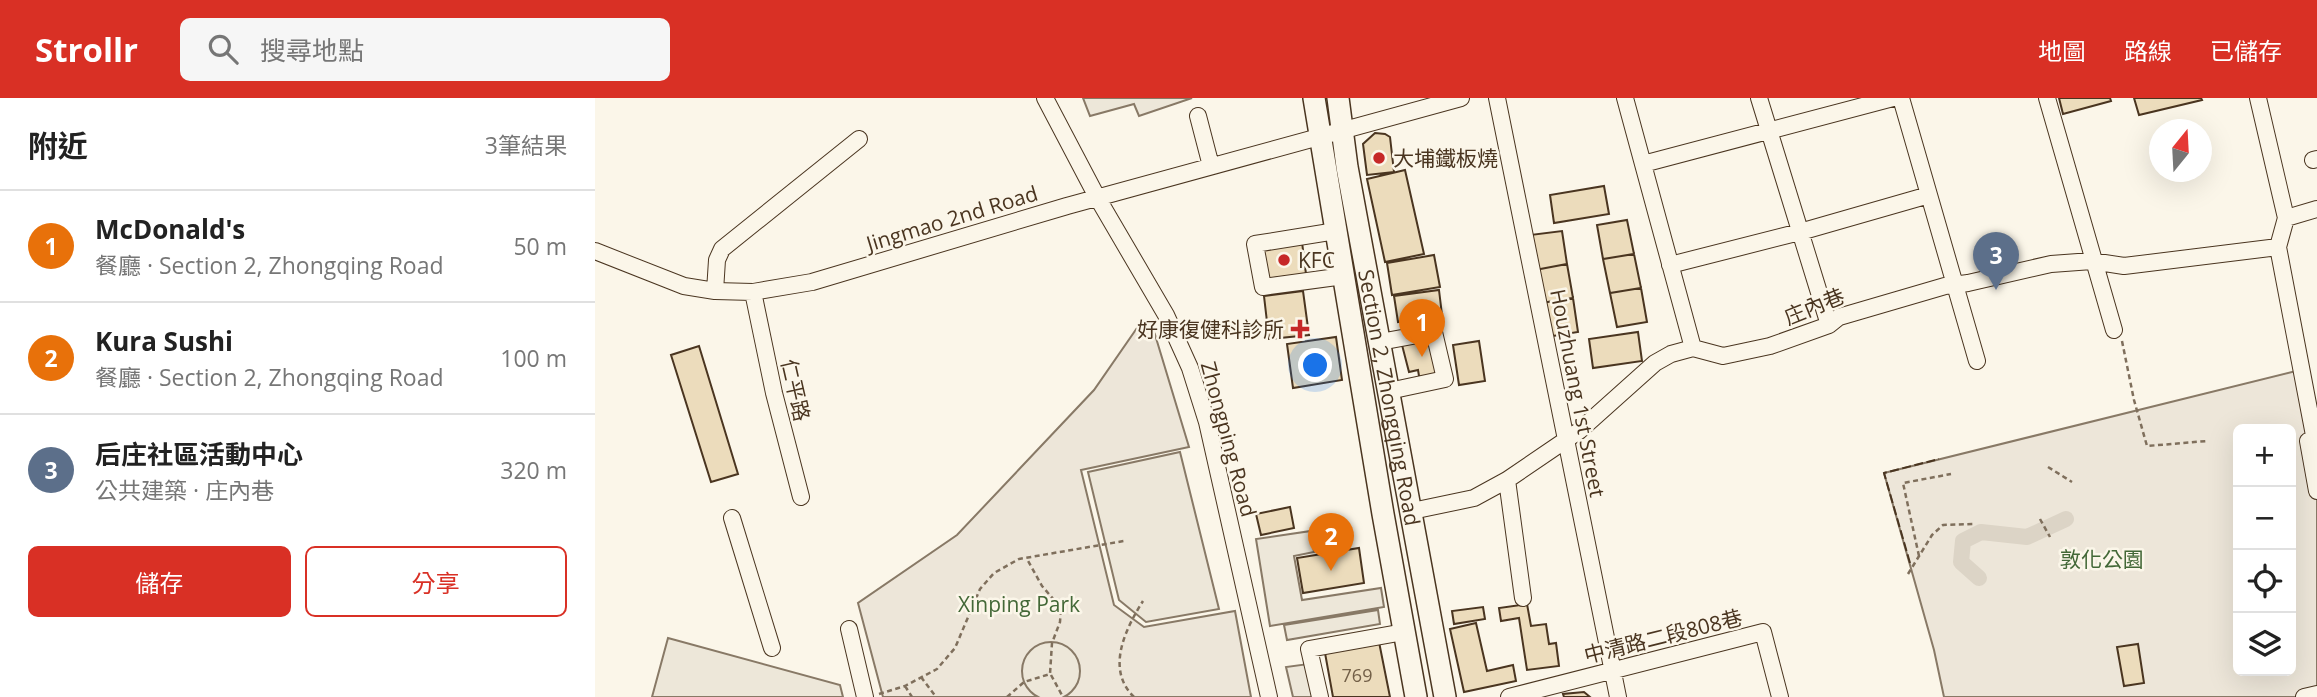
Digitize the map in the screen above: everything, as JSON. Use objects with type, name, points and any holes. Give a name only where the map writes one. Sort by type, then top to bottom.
[{"type":"main road","name":"Section 2, Zhongqing Road","points":[[1314,98],[1416,697]]},
{"type":"main road","name":"Section 2, Zhongqing Road","points":[[1338,98],[1347,167],[1445,697]]},
{"type":"street","name":"Zhongping Road","points":[[1045,98],[1097,197],[1166,315],[1190,368],[1207,422],[1269,697]]},
{"type":"street","name":"Jingmao 2nd Road","points":[[595,251],[684,286],[715,291],[753,292],[812,282],[1097,197],[1461,98]]},
{"type":"street","name":"Houzhuang 1st Street","points":[[1497,98],[1618,697]]},
{"type":"street","points":[[1412,511],[1474,498],[1507,480],[1566,440],[1655,363],[1682,349],[1693,348],[1625,98]]},
{"type":"street","points":[[1759,98],[1829,325]]},
{"type":"street","points":[[1643,164],[1892,98]]},
{"type":"street","points":[[1901,98],[1977,361]]},
{"type":"street","points":[[2046,98],[2118,335]]},
{"type":"street","points":[[2260,99],[2286,218],[2279,247],[2317,451]]},
{"type":"street","points":[[1198,116],[1211,166]]},
{"type":"street","points":[[715,291],[717,260],[722,249],[859,139]]},
{"type":"street","points":[[1670,265],[1929,195]]},
{"type":"street","points":[[2286,218],[2317,209]]},
{"type":"street","points":[[1336,232],[1255,244],[1263,287],[1344,276]]},
{"type":"street","name":"庄內巷","points":[[1693,348],[1723,356],[1770,346],[1829,325],[1839,317],[1954,284],[2051,264],[2094,261],[2123,267],[2279,247]]},
{"type":"street","name":"仁平路","points":[[753,292],[774,393],[801,497]]},
{"type":"street","points":[[1380,342],[1434,332],[1445,379],[1389,391]]},
{"type":"street","points":[[2304,383],[2297,384],[2317,491]]},
{"type":"street","points":[[1507,480],[1523,598]]},
{"type":"street","points":[[732,518],[772,648]]},
{"type":"street","points":[[849,629],[871,696]]},
{"type":"street","points":[[1320,697],[1309,649],[1404,632]]},
{"type":"street","name":"中清路二段808巷","points":[[1509,697],[1763,632],[1780,697]]},
{"type":"street","points":[[2304,697],[2317,694]]},
{"type":"path","points":[[2118,335],[2147,446],[2207,441]]},
{"type":"path","points":[[2048,467],[2072,482]]},
{"type":"path","points":[[1919,556],[1903,483],[1951,474]]},
{"type":"path","points":[[2040,519],[2050,537]]},
{"type":"path","points":[[1908,574],[1932,535],[1943,525],[1973,524]]},
{"type":"path","points":[[871,696],[905,686],[937,669],[955,648],[980,590],[994,573],[1019,559],[1124,541]]},
{"type":"path","points":[[1027,559],[1042,586],[1061,608],[1060,622],[1052,643],[1050,674],[1063,697]]},
{"type":"path","points":[[1134,697],[1121,678],[1119,664],[1121,643],[1127,625],[1143,601]]},
{"type":"path","points":[[1007,697],[1024,682],[1050,674]]},
{"type":"path","points":[[921,677],[936,697]]},
{"type":"path","points":[[905,686],[912,697]]},
{"type":"green space","name":"Xinping Park","points":[[1137,328],[1153,328],[1189,447],[1081,470],[1114,605],[1144,627],[1235,611],[1251,697],[883,697],[858,603],[957,535],[1094,390]]},
{"type":"green space","name":"敦化公園","points":[[2300,370],[2317,463],[2317,697],[1944,697],[1934,650],[1884,473]]},
{"type":"shaded area","points":[[1083,98],[1192,98],[1139,116],[1134,104],[1090,116]]},
{"type":"shaded area","points":[[1180,452],[1219,609],[1146,622],[1119,600],[1088,472]]},
{"type":"shaded area","points":[[1311,531],[1314,552],[1294,556],[1302,600],[1381,588],[1384,607],[1270,626],[1256,539]]},
{"type":"shaded area","points":[[1378,610],[1380,624],[1287,640],[1284,625]]},
{"type":"shaded area","points":[[668,638],[840,685],[843,697],[652,697]]},
{"type":"shaded area","points":[[1040,644],[1062,644],[1075,655],[1079,665],[1078,682],[1062,698],[1040,698],[1024,682],[1024,660]]},
{"type":"shaded area","points":[[1308,664],[1313,697],[1293,697],[1286,667]]},
{"type":"building","points":[[2059,98],[2110,98],[2111,101],[2063,114]]},
{"type":"building","points":[[2134,98],[2201,98],[2202,100],[2139,115]]},
{"type":"building","name":"大埔鐵板燒","points":[[1375,133],[1390,137],[1394,172],[1367,175],[1363,144]]},
{"type":"building","points":[[1405,170],[1424,254],[1385,262],[1367,179]]},
{"type":"building","points":[[1604,186],[1609,214],[1554,223],[1550,195]]},
{"type":"building","points":[[1627,220],[1634,254],[1603,259],[1597,225]]},
{"type":"building","points":[[1562,231],[1567,264],[1535,270],[1530,235]]},
{"type":"building","name":"KFC","points":[[1302,242],[1306,274],[1267,279],[1262,247]]},
{"type":"building","points":[[1634,254],[1641,288],[1610,293],[1603,259]]},
{"type":"building","points":[[1434,255],[1440,287],[1392,295],[1387,263]]},
{"type":"building","points":[[1567,264],[1573,298],[1541,303],[1535,270]]},
{"type":"building","points":[[1641,288],[1647,322],[1617,327],[1610,293]]},
{"type":"building","points":[[1439,290],[1442,315],[1398,322],[1394,296]]},
{"type":"building","points":[[1303,291],[1309,335],[1269,339],[1264,296]]},
{"type":"building","points":[[1573,298],[1578,332],[1546,337],[1541,303]]},
{"type":"building","points":[[1638,332],[1642,361],[1593,368],[1589,339]]},
{"type":"building","points":[[1432,335],[1442,377],[1420,382],[1418,370],[1409,372],[1402,345]]},
{"type":"building","points":[[1336,337],[1342,380],[1293,388],[1287,344]]},
{"type":"building","points":[[1479,341],[1485,381],[1459,385],[1453,345]]},
{"type":"building","points":[[699,346],[738,474],[711,482],[671,355]]},
{"type":"building","points":[[1290,507],[1294,528],[1261,535],[1256,514]]},
{"type":"building","points":[[1359,548],[1364,583],[1303,593],[1297,558]]},
{"type":"building","points":[[1527,604],[1531,626],[1546,624],[1549,644],[1556,643],[1559,666],[1527,670],[1519,618],[1501,621],[1499,608]]},
{"type":"building","points":[[1483,607],[1485,619],[1454,624],[1452,611]]},
{"type":"building","points":[[1476,623],[1487,671],[1513,665],[1516,681],[1464,692],[1450,629]]},
{"type":"building","points":[[1379,642],[1390,697],[1333,697],[1325,653]]},
{"type":"building","points":[[2138,644],[2144,683],[2124,686],[2117,647]]},
{"type":"building","points":[[1584,692],[1590,697],[1564,697],[1563,694]]},
{"type":"waterway","points":[[1979,578],[1961,562],[1963,541],[1981,532],[2027,537],[2066,519]]},
{"type":"fence","points":[[1910,563],[1884,473],[1939,459]]},
{"type":"place","name":"大埔鐵板燒","points":[[1379,158]]},
{"type":"place","name":"KFC","points":[[1284,260]]},
{"type":"place","name":"后庄社區活動中心","points":[[1996,290]]},
{"type":"place","name":"好康復健科診所","points":[[1300,329]]},
{"type":"place","name":"McDonald's","points":[[1422,357]]},
{"type":"place","name":"Kura Sushi","points":[[1331,571]]}]
